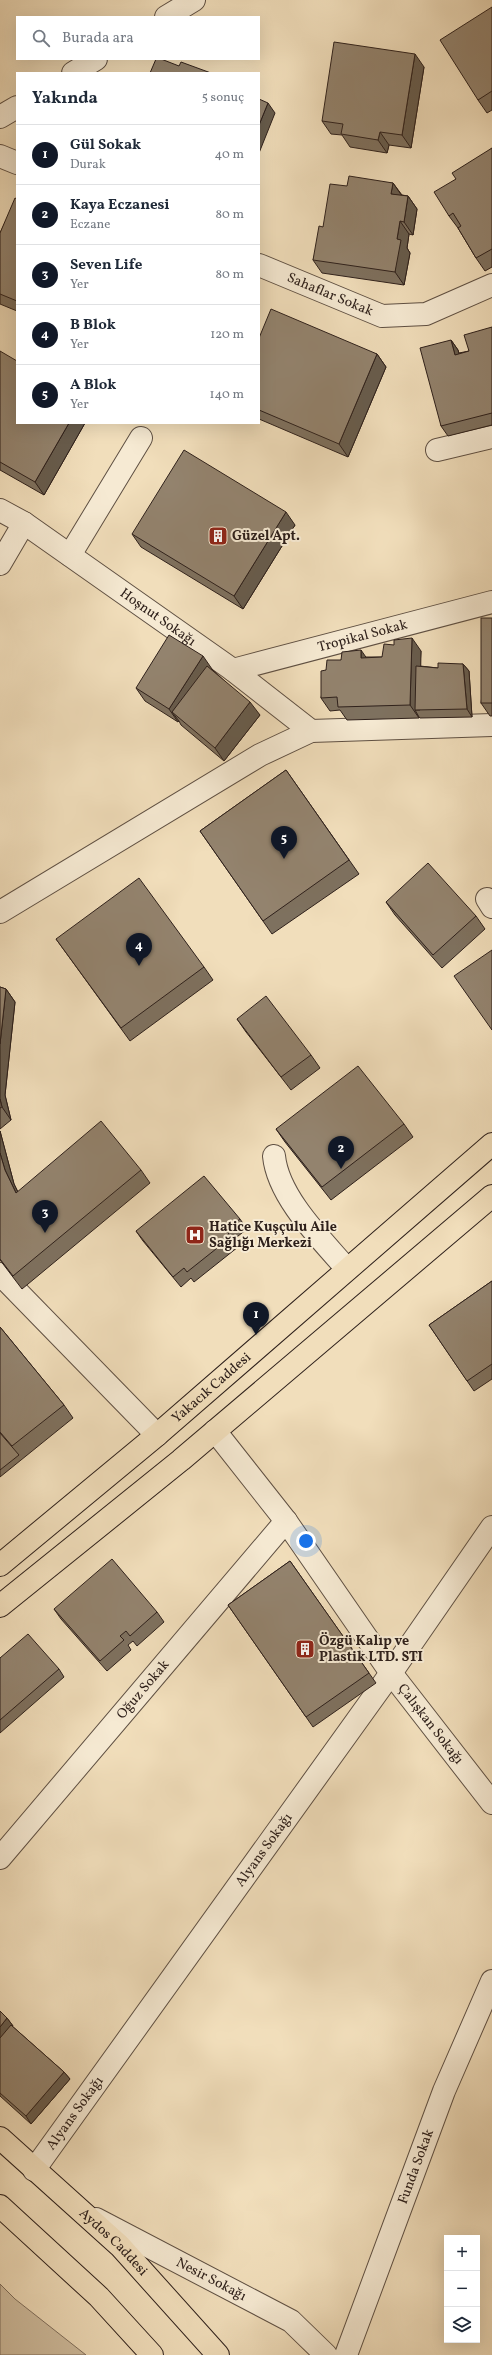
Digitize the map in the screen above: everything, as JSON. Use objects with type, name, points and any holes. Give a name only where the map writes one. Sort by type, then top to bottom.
[{"type":"main road","name":"Yakacık Caddesi","points":[[0,1564],[157,1435],[492,1144]]},
{"type":"main road","points":[[0,1606],[215,1431],[492,1196]]},
{"type":"main road","name":"Aydos Caddesi","points":[[0,2138],[34,2170],[88,2215],[146,2272],[218,2355]]},
{"type":"main road","points":[[0,2206],[99,2297],[152,2355]]},
{"type":"street","points":[[168,16],[194,0]]},
{"type":"street","points":[[75,72],[94,60]]},
{"type":"street","points":[[0,117],[16,108]]},
{"type":"street","points":[[0,156],[16,163]]},
{"type":"street","name":"Sahaflar Sokak","points":[[260,265],[382,316],[426,314],[492,285]]},
{"type":"street","points":[[437,450],[492,437]]},
{"type":"street","points":[[70,555],[141,438]]},
{"type":"street","name":"Hoşnut Sokağı","points":[[0,510],[24,523],[233,670],[311,731]]},
{"type":"street","points":[[0,564],[24,523]]},
{"type":"street","name":"Tropikal Sokak","points":[[233,670],[492,602]]},
{"type":"street","points":[[0,912],[260,755],[311,731],[492,725]]},
{"type":"street","points":[[274,1156],[278,1175],[302,1216],[347,1269]]},
{"type":"street","points":[[0,1274],[157,1435]]},
{"type":"street","name":"Çalışkan Sokağı","points":[[215,1431],[286,1521],[391,1673],[492,1803]]},
{"type":"street","name":"Oğuz Sokak","points":[[0,1858],[286,1521]]},
{"type":"street","name":"Alyans Sokağı","points":[[34,2170],[391,1673],[492,1527]]},
{"type":"street","name":"Funda Sokak","points":[[346,2355],[444,2091],[492,1981]]},
{"type":"street","name":"Nesir Sokağı","points":[[88,2215],[291,2321],[326,2355]]},
{"type":"shaded area","points":[[0,2284],[15,2299],[86,2355],[0,2355]]},
{"type":"building","points":[[492,7],[492,91],[478,100],[440,40]]},
{"type":"building","points":[[334,42],[415,54],[402,135],[380,132],[378,140],[341,134],[343,124],[322,121]]},
{"type":"building","points":[[156,60],[164,60],[179,66],[181,62],[208,72],[150,72]]},
{"type":"building","points":[[260,99],[268,103],[260,123]]},
{"type":"building","points":[[492,148],[492,249],[476,258],[458,228],[461,226],[453,213],[449,216],[434,192],[456,179],[452,173]]},
{"type":"building","points":[[349,176],[393,183],[391,194],[408,196],[404,222],[400,221],[397,239],[401,240],[395,272],[313,260],[319,226],[323,227],[330,184],[347,186]]},
{"type":"building","points":[[15,198],[16,301],[0,294],[0,233]]},
{"type":"building","points":[[271,309],[377,354],[339,444],[260,410],[260,336]]},
{"type":"building","points":[[492,327],[492,413],[441,426],[420,348],[451,340],[455,355],[469,351],[464,335]]},
{"type":"building","points":[[0,351],[16,360],[16,424],[68,424],[35,482],[0,462]]},
{"type":"building","name":"Güzel Apt.","points":[[184,450],[286,512],[234,596],[132,534]]},
{"type":"building","points":[[481,618],[492,618],[492,703],[481,703]]},
{"type":"building","points":[[169,635],[203,656],[169,709],[136,688]]},
{"type":"building","points":[[412,638],[410,705],[338,707],[337,697],[321,698],[321,671],[326,670],[327,660],[341,660],[342,652],[361,650],[361,658],[382,657],[384,644],[394,645],[394,640]]},
{"type":"building","points":[[438,663],[463,664],[467,709],[415,710],[416,666],[438,668]]},
{"type":"building","points":[[207,666],[250,702],[215,748],[172,712]]},
{"type":"building","points":[[286,770],[349,860],[263,921],[200,831]]},
{"type":"building","points":[[428,863],[476,916],[433,955],[386,902]]},
{"type":"building","points":[[139,878],[204,967],[121,1028],[56,939]]},
{"type":"building","points":[[492,950],[492,1030],[454,976]]},
{"type":"building","points":[[0,987],[6,989],[0,1044]]},
{"type":"building","points":[[266,996],[311,1055],[281,1077],[237,1019]]},
{"type":"building","points":[[358,1066],[404,1124],[322,1187],[276,1129]]},
{"type":"building","points":[[101,1121],[141,1170],[13,1276],[0,1259],[0,1153],[5,1170],[16,1193]]},
{"type":"building","name":"Hatice Kuşçulu Aile Sağlığı Merkezi","points":[[204,1176],[240,1219],[226,1230],[231,1237],[187,1272],[184,1268],[173,1277],[136,1231]]},
{"type":"building","points":[[492,1281],[492,1364],[467,1381],[429,1325]]},
{"type":"building","points":[[0,1327],[64,1405],[12,1446],[0,1432]]},
{"type":"building","points":[[0,1433],[19,1455],[0,1470]]},
{"type":"building","points":[[112,1559],[157,1612],[130,1636],[126,1631],[120,1636],[124,1640],[100,1661],[54,1609]]},
{"type":"building","name":"Özgü Kalıp ve Plastik LTD. STI","points":[[290,1561],[369,1673],[306,1717],[228,1605]]},
{"type":"building","points":[[28,1634],[59,1669],[0,1720],[0,1658]]},
{"type":"building","points":[[0,2011],[7,2018],[0,2027]]},
{"type":"building","points":[[11,2025],[64,2072],[26,2116],[0,2093],[0,2038]]},
{"type":"place","name":"Güzel Apt.","points":[[218,536]]},
{"type":"place","name":"A Blok","points":[[284,859]]},
{"type":"place","name":"B Blok","points":[[139,966]]},
{"type":"place","name":"Kaya Eczanesi","points":[[341,1169]]},
{"type":"place","name":"Seven Life","points":[[45,1233]]},
{"type":"place","name":"Hatice Kuşçulu Aile Sağlığı Merkezi","points":[[195,1235]]},
{"type":"place","name":"Gül Sokak","points":[[256,1335]]},
{"type":"place","name":"Özgü Kalıp ve Plastik LTD. STI","points":[[305,1649]]}]
